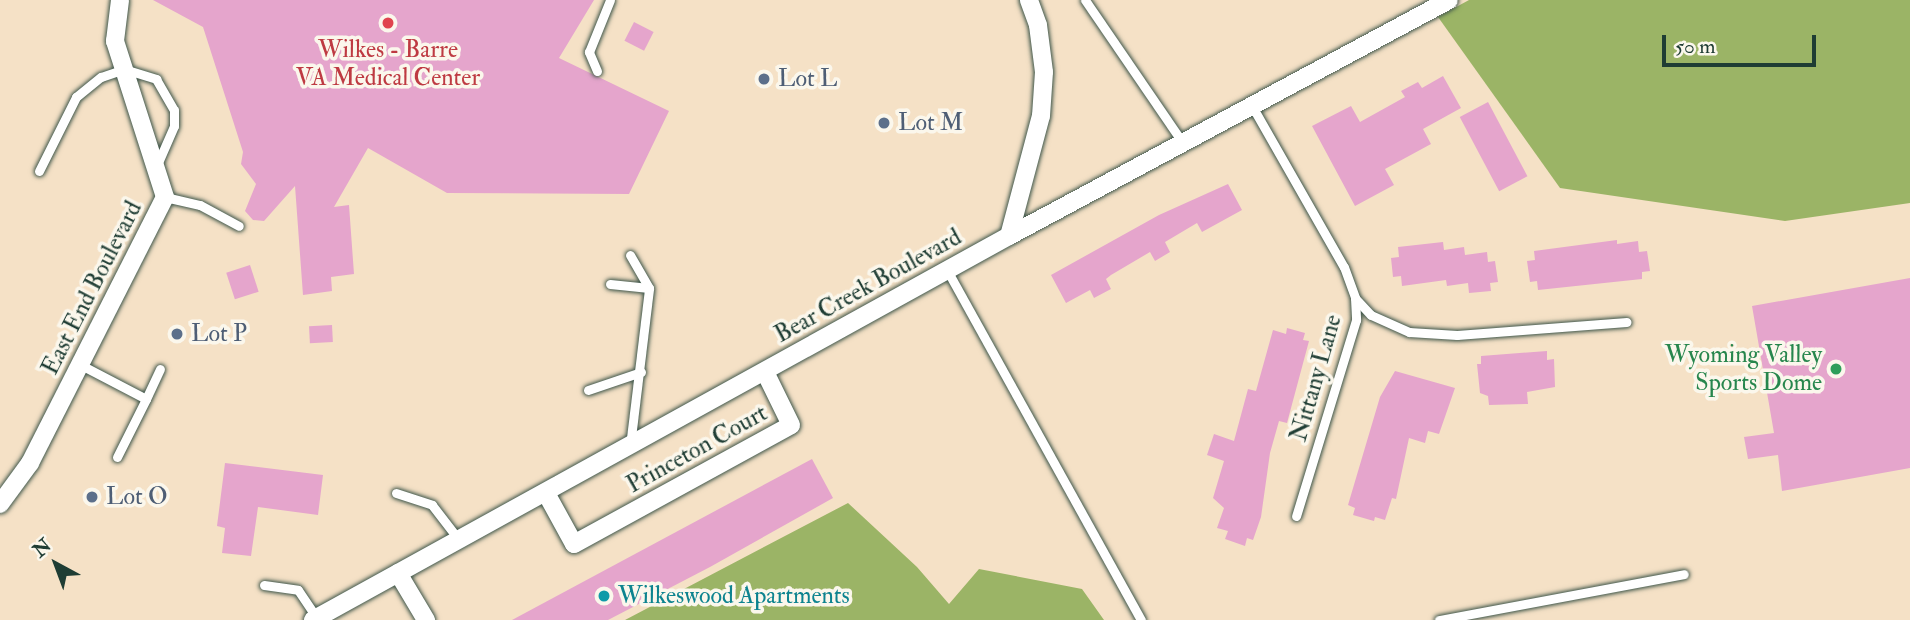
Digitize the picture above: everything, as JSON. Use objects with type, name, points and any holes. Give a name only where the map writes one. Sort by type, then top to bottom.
[{"type":"street","name":"East End Boulevard","points":[[2,499],[30,463],[164,197],[157,165],[124,69],[114,29],[120,0]]},
{"type":"street","points":[[1009,236],[1041,116],[1044,72],[1038,25],[1029,0]]},
{"type":"street","name":"Bear Creek Boulevard","points":[[315,619],[1009,236],[1449,0]]},
{"type":"street","name":"Princeton Court","points":[[546,493],[574,544],[791,425],[765,372]]},
{"type":"street","points":[[398,573],[426,620]]},
{"type":"lane","points":[[597,71],[589,52],[610,0]]},
{"type":"lane","points":[[1086,0],[1183,143]]},
{"type":"lane","points":[[39,171],[76,97],[101,78],[124,69],[156,79],[174,110],[174,126],[157,165]]},
{"type":"lane","name":"Nittany Lane","points":[[1252,106],[1344,267],[1355,298],[1356,320],[1296,516]]},
{"type":"lane","points":[[164,197],[200,205],[239,226]]},
{"type":"lane","points":[[629,447],[641,372],[649,288],[630,255]]},
{"type":"lane","points":[[947,270],[1141,620]]},
{"type":"lane","points":[[610,284],[649,288]]},
{"type":"lane","points":[[1355,298],[1371,315],[1409,332],[1457,335],[1627,322]]},
{"type":"lane","points":[[81,365],[146,399]]},
{"type":"lane","points":[[117,457],[160,369]]},
{"type":"lane","points":[[588,390],[641,372]]},
{"type":"lane","points":[[396,493],[432,505],[459,540]]},
{"type":"lane","points":[[1439,620],[1684,574]]},
{"type":"lane","points":[[264,585],[298,590],[315,619]]},
{"type":"green space","points":[[1469,0],[1910,0],[1910,203],[1785,221],[1560,188],[1438,17]]},
{"type":"green space","points":[[848,503],[917,567],[949,604],[979,569],[1082,589],[1104,620],[625,620]]},
{"type":"building","points":[[153,0],[594,0],[559,58],[669,111],[629,194],[447,193],[368,148],[334,207],[349,205],[354,274],[331,277],[332,291],[303,295],[295,186],[264,221],[253,220],[245,211],[256,184],[241,164],[243,152],[203,27]]},
{"type":"building","points":[[634,22],[654,32],[644,51],[624,41]]},
{"type":"building","points":[[1443,76],[1461,108],[1423,129],[1431,144],[1385,169],[1394,185],[1355,206],[1312,126],[1351,106],[1360,122],[1405,97],[1401,91],[1418,82],[1422,88]]},
{"type":"building","points":[[1488,102],[1527,176],[1499,191],[1460,117]]},
{"type":"building","points":[[1228,184],[1242,210],[1202,232],[1197,223],[1165,242],[1170,252],[1155,261],[1150,252],[1111,275],[1106,279],[1111,289],[1094,298],[1090,290],[1066,303],[1051,275],[1159,215]]},
{"type":"building","points":[[1617,240],[1617,244],[1638,241],[1639,252],[1647,251],[1650,271],[1642,272],[1642,279],[1538,290],[1537,281],[1530,282],[1527,261],[1535,260],[1534,251]]},
{"type":"building","points":[[1443,242],[1444,250],[1464,247],[1465,255],[1487,252],[1488,262],[1495,261],[1498,282],[1490,283],[1491,291],[1469,293],[1468,283],[1447,286],[1446,280],[1402,286],[1401,276],[1393,277],[1391,258],[1399,257],[1398,247]]},
{"type":"building","points":[[250,265],[259,292],[235,299],[226,273]]},
{"type":"building","name":"Wyoming Valley Sports Dome","points":[[1910,278],[1910,468],[1782,491],[1778,455],[1748,459],[1744,437],[1774,433],[1752,306]]},
{"type":"building","points":[[332,325],[333,342],[310,343],[309,326]]},
{"type":"building","points":[[1287,328],[1305,333],[1303,340],[1309,341],[1287,423],[1279,421],[1270,453],[1261,517],[1253,540],[1247,538],[1245,546],[1225,539],[1228,531],[1217,528],[1224,508],[1213,498],[1224,461],[1207,455],[1214,434],[1234,441],[1248,389],[1256,391],[1273,330],[1286,334]]},
{"type":"building","points":[[1547,351],[1547,360],[1554,359],[1555,387],[1527,392],[1528,404],[1489,405],[1488,396],[1480,393],[1477,364],[1481,364],[1481,356]]},
{"type":"building","points":[[1395,371],[1455,388],[1439,434],[1428,431],[1425,443],[1409,438],[1396,499],[1392,498],[1385,520],[1375,517],[1374,521],[1353,515],[1355,508],[1348,505],[1380,397]]},
{"type":"building","points":[[812,459],[833,498],[710,567],[608,620],[512,620]]},
{"type":"building","points":[[225,463],[323,475],[318,515],[258,507],[251,556],[222,553],[225,528],[217,526]]},
{"type":"place","name":"Wilkes - Barre VA Medical Center","points":[[388,23]]},
{"type":"place","name":"Lot L","points":[[764,79]]},
{"type":"place","name":"Lot M","points":[[884,123]]},
{"type":"place","name":"Lot P","points":[[177,334]]},
{"type":"place","name":"Wyoming Valley Sports Dome","points":[[1836,369]]},
{"type":"place","name":"Lot O","points":[[92,497]]},
{"type":"place","name":"Wilkeswood Apartments","points":[[604,596]]}]
